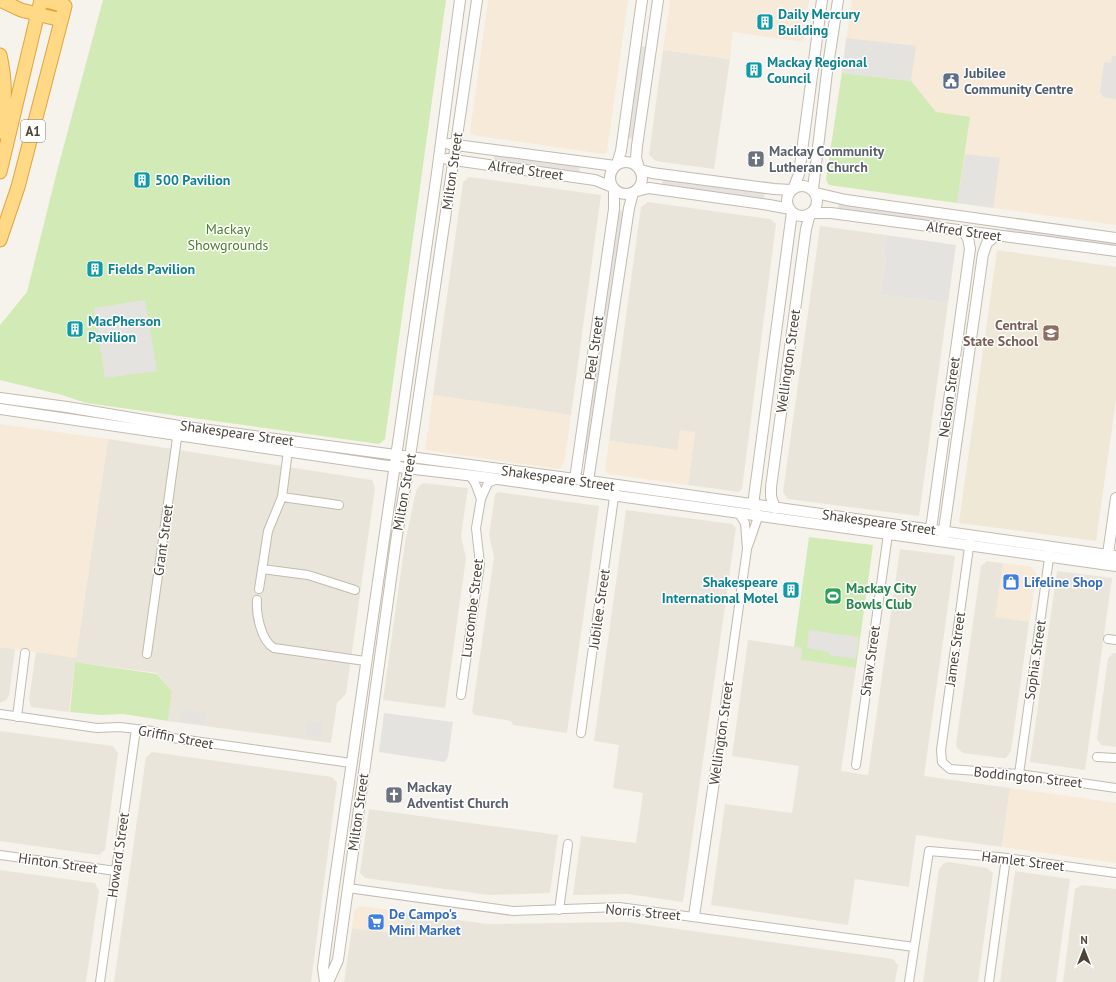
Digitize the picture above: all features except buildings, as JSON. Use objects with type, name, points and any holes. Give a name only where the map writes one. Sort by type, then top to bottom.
[{"type":"highway","points":[[0,0],[21,10],[61,20]]},
{"type":"highway","name":"A1","points":[[0,172],[42,0],[65,6],[20,180],[0,240]]},
{"type":"highway","name":"A1","points":[[0,54],[6,96],[0,132]]},
{"type":"street","name":"Milton Street","points":[[326,982],[323,968],[334,886],[365,661],[395,467],[439,158],[460,0]]},
{"type":"street","name":"Milton Street","points":[[326,982],[338,960],[397,535],[410,457],[477,0]]},
{"type":"street","points":[[642,0],[621,151],[610,177],[613,188],[623,194],[649,188],[769,205],[791,211],[799,216],[811,213],[818,201],[814,191],[827,72],[838,0]]},
{"type":"street","points":[[635,192],[642,184],[640,169],[636,158],[637,146],[658,0]]},
{"type":"street","points":[[791,211],[787,197],[793,189],[799,172],[822,0]]},
{"type":"street","points":[[638,26],[654,29]]},
{"type":"street","name":"Alfred Street","points":[[441,143],[616,165]]},
{"type":"street","name":"Alfred Street","points":[[439,158],[595,180],[613,188]]},
{"type":"street","points":[[616,165],[626,161],[631,162],[640,169],[652,173],[774,189],[793,189],[806,186],[814,191]]},
{"type":"street","name":"Peel Street","points":[[575,479],[614,209],[613,188]]},
{"type":"street","name":"Alfred Street","points":[[814,191],[846,200],[1116,238]]},
{"type":"street","name":"Peel Street","points":[[588,481],[628,213],[635,192]]},
{"type":"street","name":"Wellington Street","points":[[753,505],[791,211]]},
{"type":"street","name":"Alfred Street","points":[[811,213],[831,213],[1116,251]]},
{"type":"street","name":"Wellington Street","points":[[775,508],[771,497],[771,487],[806,229],[811,213]]},
{"type":"street","name":"Nelson Street","points":[[929,540],[970,249],[968,238],[963,231]]},
{"type":"street","name":"Nelson Street","points":[[942,542],[983,254],[987,242],[995,236]]},
{"type":"street","points":[[0,391],[67,407]]},
{"type":"street","name":"Shakespeare Street","points":[[0,398],[67,407],[288,451],[395,467],[496,479],[819,525],[841,522]]},
{"type":"street","name":"Shakespeare Street","points":[[0,409],[396,455],[575,479],[821,514],[841,522],[889,529],[942,542],[970,541],[1050,546],[1112,561]]},
{"type":"street","name":"Grant Street","points":[[147,654],[178,430]]},
{"type":"street","points":[[259,589],[268,531],[282,497],[288,451]]},
{"type":"street","points":[[578,460],[591,462]]},
{"type":"street","points":[[470,476],[475,483],[481,498]]},
{"type":"street","name":"Luscombe Street","points":[[461,695],[480,564],[476,528],[481,498],[488,483],[496,479]]},
{"type":"street","points":[[575,479],[578,486],[595,494]]},
{"type":"street","points":[[756,485],[771,487]]},
{"type":"street","name":"Jubilee Street","points":[[581,733],[616,486]]},
{"type":"street","points":[[282,497],[339,505]]},
{"type":"street","points":[[1112,561],[1116,498]]},
{"type":"street","points":[[734,502],[744,506],[758,517]]},
{"type":"street","points":[[753,505],[790,521]]},
{"type":"street","points":[[933,509],[946,511]]},
{"type":"street","name":"Wellington Street","points":[[739,514],[745,523],[747,549]]},
{"type":"street","points":[[819,525],[821,514]]},
{"type":"street","name":"Wellington Street","points":[[694,916],[747,549],[758,517]]},
{"type":"street","name":"Shakespeare Street","points":[[889,529],[931,530],[943,532],[970,541],[1049,557],[1112,561]]},
{"type":"street","name":"Shaw Street","points":[[856,765],[889,529]]},
{"type":"street","name":"James Street","points":[[942,762],[941,750],[970,541]]},
{"type":"street","name":"Sophia Street","points":[[1019,774],[1050,546]]},
{"type":"street","points":[[262,569],[308,575],[354,590]]},
{"type":"street","points":[[257,600],[257,607],[264,637],[268,645],[274,648],[365,661]]},
{"type":"street","points":[[18,717],[25,653]]},
{"type":"street","name":"Griffin Street","points":[[0,714],[96,728],[120,727],[152,731],[173,738],[351,763]]},
{"type":"street","name":"Howard Street","points":[[100,982],[136,729]]},
{"type":"street","points":[[1097,757],[1116,758]]},
{"type":"street","name":"Boddington Street","points":[[942,762],[950,769],[1019,774],[1116,788]]},
{"type":"street","points":[[351,763],[364,765]]},
{"type":"street","points":[[559,910],[568,844]]},
{"type":"street","name":"Hamlet Street","points":[[914,947],[929,850],[1006,858],[1116,873]]},
{"type":"street","name":"Hinton Street","points":[[0,855],[116,872]]},
{"type":"street","points":[[989,982],[1006,858]]},
{"type":"street","points":[[334,886],[348,888]]},
{"type":"street","name":"Norris Street","points":[[348,888],[513,911],[619,907],[914,947]]},
{"type":"street","points":[[909,982],[914,947]]},
{"type":"shaded area","points":[[488,0],[628,0],[607,152],[604,154],[472,135],[470,132]]},
{"type":"shaded area","points":[[670,0],[809,0],[803,42],[733,32],[730,59],[663,50]]},
{"type":"shaded area","points":[[852,0],[1116,0],[1116,225],[829,185],[826,180]]},
{"type":"shaded area","points":[[846,38],[916,46],[911,81],[842,73]]},
{"type":"shaded area","points":[[639,46],[647,47],[634,139],[626,138]]},
{"type":"shaded area","points":[[663,50],[730,59],[714,169],[656,161],[649,155]]},
{"type":"shaded area","points":[[1112,56],[1116,56],[1116,99],[1103,97],[1100,92],[1104,62],[1111,63]]},
{"type":"shaded area","points":[[494,153],[580,165],[579,174],[493,162]]},
{"type":"shaded area","points":[[965,154],[1000,158],[993,208],[957,203]]},
{"type":"shaded area","points":[[469,177],[601,195],[571,415],[433,395],[463,182]]},
{"type":"shaded area","points":[[663,178],[765,191],[764,199],[662,185]]},
{"type":"shaded area","points":[[648,202],[770,219],[776,224],[742,489],[739,492],[688,485],[695,432],[677,450],[609,441],[641,207]]},
{"type":"shaded area","points":[[839,202],[940,216],[939,223],[838,209]]},
{"type":"shaded area","points":[[616,210],[624,211],[590,455],[583,454]]},
{"type":"shaded area","points":[[1007,225],[1116,240],[1116,248],[1006,233]]},
{"type":"shaded area","points":[[820,226],[886,235],[883,257],[886,258],[881,295],[948,303],[919,516],[788,499],[783,492]]},
{"type":"shaded area","points":[[886,235],[956,245],[948,303],[881,295],[886,258],[883,257]]},
{"type":"shaded area","name":"Central State School","points":[[997,250],[1116,267],[1116,400],[1096,541],[959,523]]},
{"type":"shaded area","points":[[145,300],[157,371],[105,378],[94,308]]},
{"type":"shaded area","points":[[433,395],[571,415],[564,463],[559,469],[425,450]]},
{"type":"shaded area","points":[[0,424],[108,439],[76,658],[0,647]]},
{"type":"shaded area","points":[[680,430],[695,432],[688,485],[609,474],[605,470],[609,441],[677,450]]},
{"type":"shaded area","points":[[108,439],[372,480],[375,488],[346,694],[337,703],[331,743],[168,721],[172,691],[157,673],[75,662],[69,712],[31,707],[29,699],[36,652],[76,657]]},
{"type":"shaded area","points":[[423,483],[468,488],[461,536],[466,558],[445,708],[383,700],[405,543],[416,491]]},
{"type":"shaded area","points":[[498,492],[599,506],[567,733],[513,725],[511,721],[475,715],[472,712],[494,557],[489,535],[495,495]]},
{"type":"shaded area","points":[[626,510],[732,524],[736,528],[683,902],[628,894],[573,895],[581,836],[636,843],[643,793],[613,788],[619,745],[594,741]]},
{"type":"shaded area","points":[[900,549],[955,556],[924,776],[1010,788],[1002,847],[916,835],[909,887],[855,879],[848,925],[711,905],[725,804],[792,813],[799,766],[732,756],[748,640],[803,648],[801,660],[856,668],[841,771],[868,775]]},
{"type":"shaded area","points":[[987,561],[1031,567],[1036,573],[1011,751],[1006,758],[963,753],[957,748],[956,744],[981,566]]},
{"type":"shaded area","points":[[1003,563],[1031,567],[1036,573],[1029,622],[995,617]]},
{"type":"shaded area","points":[[1057,571],[1112,578],[1085,770],[1030,762]]},
{"type":"shaded area","points":[[809,630],[859,637],[856,659],[830,655],[829,652],[807,648]]},
{"type":"shaded area","points":[[0,647],[15,649],[9,696],[6,700],[0,703]]},
{"type":"shaded area","points":[[1116,653],[1116,747],[1101,745],[1097,739],[1108,658]]},
{"type":"shaded area","points":[[181,710],[206,713],[204,725],[180,722]]},
{"type":"shaded area","points":[[384,713],[453,722],[448,757],[445,762],[379,752]]},
{"type":"shaded area","points":[[307,721],[323,723],[321,737],[305,735]]},
{"type":"shaded area","points":[[0,731],[113,746],[118,753],[105,850],[99,855],[0,841]]},
{"type":"shaded area","points":[[152,752],[332,777],[337,783],[311,982],[114,982],[146,757]]},
{"type":"shaded area","points":[[1010,788],[1116,803],[1116,863],[1002,847]]},
{"type":"shaded area","points":[[369,809],[558,835],[550,893],[489,895],[365,878],[360,873]]},
{"type":"shaded area","points":[[948,862],[987,868],[993,873],[978,982],[923,982],[939,869],[944,863]]},
{"type":"shaded area","points":[[0,870],[95,883],[99,891],[86,982],[0,982]]},
{"type":"shaded area","points":[[1015,871],[1070,879],[1056,982],[1000,982]]},
{"type":"shaded area","points":[[1082,885],[1116,889],[1116,982],[1063,982],[1075,889]]},
{"type":"shaded area","points":[[360,906],[403,912],[400,934],[352,928],[354,911]]},
{"type":"shaded area","points":[[403,912],[487,924],[627,922],[893,959],[898,965],[895,982],[344,982],[352,928],[399,934]]},
{"type":"green space","name":"Mackay Showgrounds","points":[[103,0],[446,0],[385,439],[379,444],[86,403],[62,395],[0,380],[0,325],[27,292],[56,175]]},
{"type":"green space","points":[[842,73],[911,81],[936,112],[970,117],[957,203],[829,185],[826,180]]},
{"type":"green space","name":"Mackay City Bowls Club","points":[[809,537],[873,545],[856,668],[801,660],[802,648],[794,647]]},
{"type":"green space","points":[[75,662],[157,674],[172,691],[168,721],[123,714],[101,715],[70,712]]},
{"type":"place","name":"Daily Mercury Building","points":[[765,22]]},
{"type":"place","name":"Mackay Regional Council","points":[[754,70]]},
{"type":"place","name":"Jubilee Community Centre","points":[[951,81]]},
{"type":"place","name":"Mackay Community Lutheran Church","points":[[756,159]]},
{"type":"place","name":"500 Pavilion","points":[[142,180]]},
{"type":"place","name":"Fields Pavilion","points":[[95,269]]},
{"type":"place","name":"MacPherson Pavilion","points":[[75,329]]},
{"type":"place","name":"Central State School","points":[[1051,333]]},
{"type":"place","name":"Lifeline Shop","points":[[1011,582]]},
{"type":"place","name":"Shakespeare International Motel","points":[[791,590]]},
{"type":"place","name":"Mackay City Bowls Club","points":[[833,596]]},
{"type":"place","name":"Mackay Adventist Church","points":[[394,795]]},
{"type":"place","name":"De Campo's Mini Market","points":[[376,922]]}]
